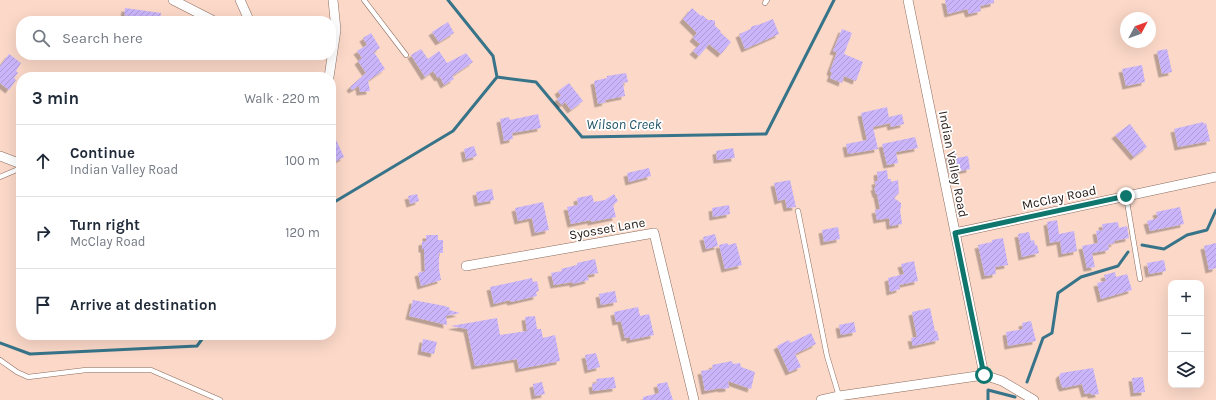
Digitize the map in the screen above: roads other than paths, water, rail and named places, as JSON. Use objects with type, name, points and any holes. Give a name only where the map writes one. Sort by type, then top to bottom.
[{"type":"street","points":[[173,0],[204,16]]},
{"type":"street","points":[[240,0],[247,16]]},
{"type":"street","points":[[333,0],[335,16]]},
{"type":"street","name":"Indian Valley Road","points":[[908,0],[984,375]]},
{"type":"street","points":[[330,72],[332,60]]},
{"type":"street","points":[[0,156],[16,162]]},
{"type":"street","name":"McClay Road","points":[[955,233],[1216,177]]},
{"type":"street","name":"Syosset Lane","points":[[466,266],[654,233],[694,400]]},
{"type":"street","points":[[821,400],[984,375],[1002,381],[1034,400]]},
{"type":"lane","points":[[364,0],[406,55]]},
{"type":"lane","points":[[0,177],[16,170]]},
{"type":"lane","points":[[1126,196],[1140,279]]},
{"type":"lane","points":[[798,211],[827,356],[840,398]]},
{"type":"lane","points":[[0,360],[17,372],[28,376],[86,370],[151,370],[220,400]]},
{"type":"waterway","points":[[448,0],[493,56],[497,77]]},
{"type":"waterway","name":"Wilson Creek","points":[[336,201],[453,131],[497,77],[536,82],[582,137],[766,134],[834,0]]},
{"type":"waterway","points":[[1142,245],[1164,249],[1187,235],[1207,230],[1216,210]]},
{"type":"waterway","points":[[1027,382],[1043,338],[1052,333],[1058,293],[1081,277],[1118,266],[1128,252]]},
{"type":"waterway","name":"Wilson Creek","points":[[0,343],[30,354],[197,346],[201,340]]},
{"type":"waterway","points":[[988,400],[988,390],[1015,397]]}]
